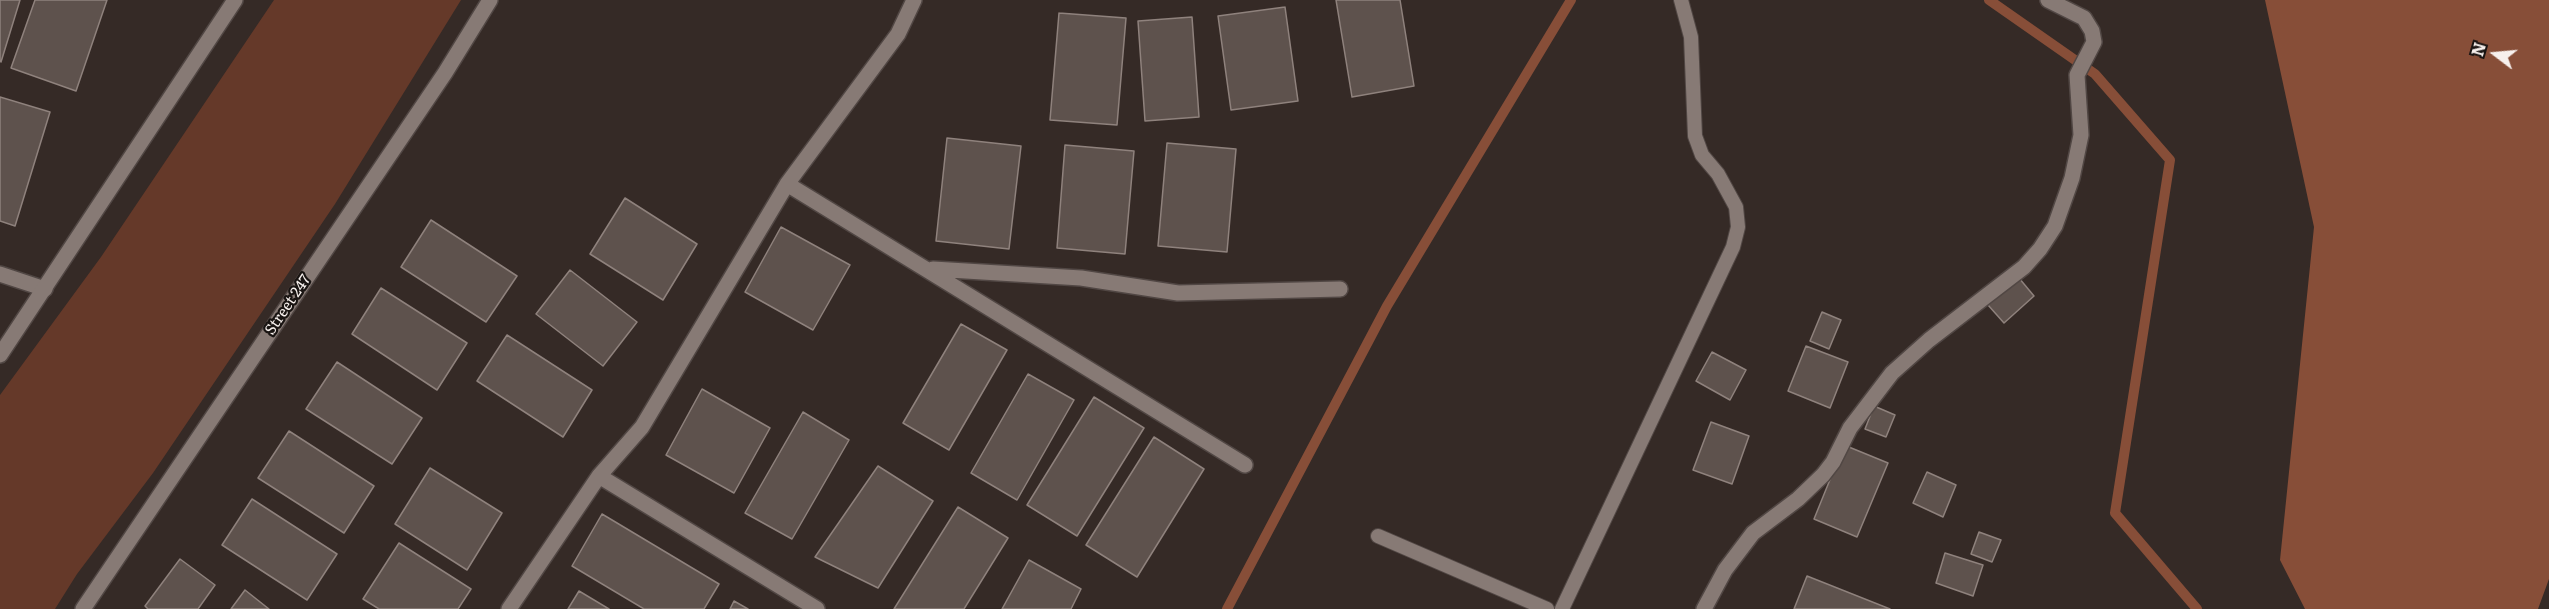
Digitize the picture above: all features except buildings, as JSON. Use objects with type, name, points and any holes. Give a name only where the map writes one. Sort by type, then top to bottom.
[{"type":"street","points":[[0,355],[235,0]]},
{"type":"street","name":"Street 247","points":[[83,609],[445,73],[490,0]]},
{"type":"street","points":[[509,609],[599,476],[642,427],[787,184],[898,34],[914,0]]},
{"type":"street","points":[[1704,609],[1725,570],[1754,533],[1798,499],[1823,475],[1833,462],[1850,428],[1892,373],[1929,340],[2024,267],[2040,249],[2055,226],[2072,178],[2081,135],[2077,75],[2094,42],[2092,31],[2084,18],[2048,0]]},
{"type":"street","points":[[787,184],[929,269],[1245,465]]},
{"type":"street","points":[[929,269],[1081,278],[1178,293],[1340,289]]},
{"type":"street","points":[[0,274],[45,289]]},
{"type":"street","points":[[599,476],[817,609]]},
{"type":"lane","points":[[1562,609],[1733,247],[1738,227],[1736,207],[1718,174],[1702,155],[1695,136],[1691,37],[1681,0]]},
{"type":"lane","points":[[1378,536],[1547,609]]},
{"type":"shaded area","points":[[274,0],[461,0],[335,204],[153,473],[77,574],[55,609],[0,609],[0,395],[101,257]]},
{"type":"shaded area","points":[[2265,0],[2549,0],[2549,579],[2538,609],[2305,609],[2280,560],[2314,227]]},
{"type":"waterway","points":[[1227,609],[1387,306],[1571,0]]},
{"type":"waterway","points":[[1989,0],[2095,74],[2170,160],[2115,513],[2197,609]]}]
